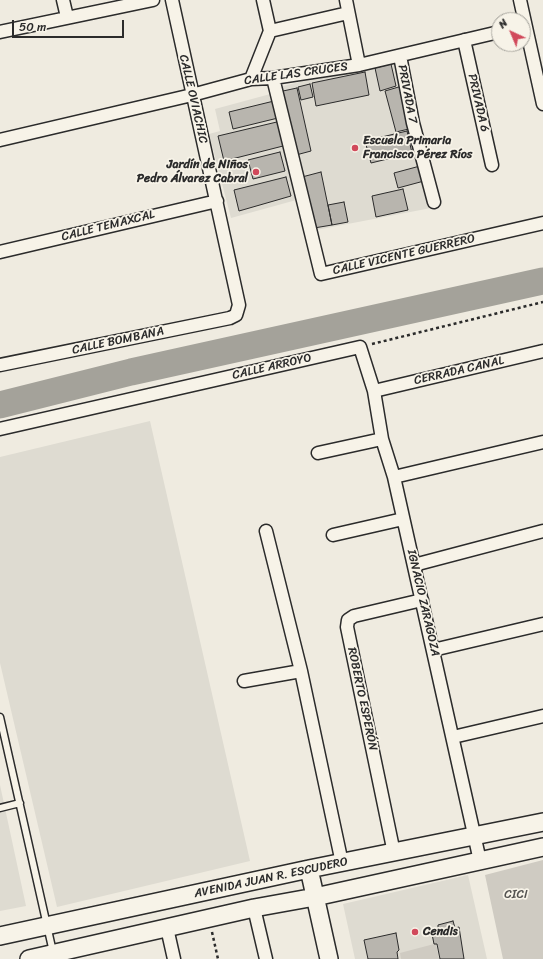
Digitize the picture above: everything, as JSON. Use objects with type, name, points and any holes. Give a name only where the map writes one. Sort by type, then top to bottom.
[{"type":"main road","name":"AVENIDA JUAN R. ESCUDERO","points":[[0,936],[342,862],[394,853],[543,822]]},
{"type":"main road","points":[[29,959],[53,953],[78,953],[209,918],[543,848]]},
{"type":"main road","points":[[309,869],[329,959]]},
{"type":"main road","points":[[204,892],[209,918]]},
{"type":"street","points":[[63,0],[67,17]]},
{"type":"street","points":[[0,32],[153,0]]},
{"type":"street","name":"CALLE OVIACHIC","points":[[172,0],[192,95],[217,201],[238,305],[236,314]]},
{"type":"street","points":[[251,79],[270,31],[263,0]]},
{"type":"street","points":[[346,0],[359,65]]},
{"type":"street","points":[[520,0],[522,12]]},
{"type":"street","points":[[270,31],[348,13]]},
{"type":"street","name":"CALLE LAS CRUCES","points":[[0,140],[192,95],[251,79],[273,78],[359,65],[491,34]]},
{"type":"street","name":"PRIVADA 6","points":[[464,40],[492,166]]},
{"type":"street","points":[[530,52],[543,104]]},
{"type":"street","name":"PRIVADA 7","points":[[400,56],[413,123],[434,202]]},
{"type":"street","name":"CALLE VICENTE GUERRERO","points":[[273,78],[321,274],[543,223]]},
{"type":"street","name":"CALLE TEMAXCAL","points":[[0,252],[217,201]]},
{"type":"street","name":"CALLE BOMBANA","points":[[0,365],[230,318],[236,314]]},
{"type":"street","name":"IGNACIO ZARAGOZA","points":[[360,347],[374,391],[382,439],[394,478],[480,861]]},
{"type":"street","name":"CALLE ARROYO","points":[[0,429],[360,347]]},
{"type":"street","name":"CERRADA CANAL","points":[[374,391],[543,351]]},
{"type":"street","points":[[318,454],[382,439]]},
{"type":"street","points":[[394,478],[543,442]]},
{"type":"street","points":[[333,535],[403,519]]},
{"type":"street","points":[[266,531],[301,671],[342,862]]},
{"type":"street","points":[[414,565],[543,531]]},
{"type":"street","name":"ROBERTO ESPERÓN","points":[[394,853],[347,627],[348,620],[354,616],[422,600]]},
{"type":"street","points":[[433,650],[543,624]]},
{"type":"street","points":[[244,680],[301,671]]},
{"type":"street","points":[[453,737],[543,716]]},
{"type":"street","points":[[254,908],[266,959]]},
{"type":"street","points":[[167,928],[174,959]]},
{"type":"lane","points":[[0,717],[48,925],[53,953]]},
{"type":"lane","points":[[0,808],[20,804]]},
{"type":"path","points":[[360,347],[543,302]]},
{"type":"path","points":[[209,918],[218,959]]},
{"type":"shaded area","name":"Escuela Primaria Francisco Pérez Ríos","points":[[397,59],[431,208],[311,231],[279,87]]},
{"type":"shaded area","name":"Jardín de Niños Pedro Álvarez Cabral","points":[[274,93],[300,199],[231,218],[209,134],[220,131],[215,109]]},
{"type":"shaded area","points":[[150,421],[250,861],[57,907],[0,663],[0,457]]},
{"type":"shaded area","points":[[0,785],[26,906],[0,911]]},
{"type":"shaded area","name":"Cendis","points":[[468,875],[487,959],[355,959],[343,904]]},
{"type":"green space","name":"CICI","points":[[543,860],[543,959],[503,959],[485,875]]},
{"type":"green space","points":[[436,944],[439,959],[401,959],[400,953]]},
{"type":"building","points":[[391,64],[396,86],[380,91],[375,68]]},
{"type":"building","points":[[365,72],[369,95],[316,106],[312,83]]},
{"type":"building","points":[[310,84],[313,97],[301,100],[298,87]]},
{"type":"building","points":[[402,86],[413,128],[396,132],[385,91]]},
{"type":"building","points":[[297,88],[311,151],[296,155],[283,91]]},
{"type":"building","points":[[274,101],[278,118],[233,129],[229,112]]},
{"type":"building","points":[[281,121],[287,145],[224,161],[218,136]]},
{"type":"building","points":[[407,131],[412,153],[371,163],[365,141]]},
{"type":"building","points":[[280,152],[285,171],[253,179],[248,160]]},
{"type":"building","points":[[420,166],[424,181],[398,188],[394,173]]},
{"type":"building","points":[[321,172],[332,225],[314,228],[302,177]]},
{"type":"building","points":[[286,177],[291,196],[239,211],[234,190]]},
{"type":"building","points":[[403,189],[408,210],[376,217],[372,196]]},
{"type":"building","points":[[344,202],[348,222],[332,225],[328,205]]},
{"type":"building","points":[[453,921],[455,928],[459,927],[464,959],[440,959],[437,944],[434,944],[432,934],[438,933],[438,925]]},
{"type":"building","points":[[396,933],[399,950],[397,952],[398,959],[368,959],[364,940]]},
{"type":"waterway","points":[[0,405],[131,372],[543,281]]},
{"type":"place","name":"Escuela Primaria Francisco Pérez Ríos","points":[[355,148]]},
{"type":"place","name":"Jardín de Niños Pedro Álvarez Cabral","points":[[256,172]]},
{"type":"place","name":"Cendis","points":[[415,932]]}]
